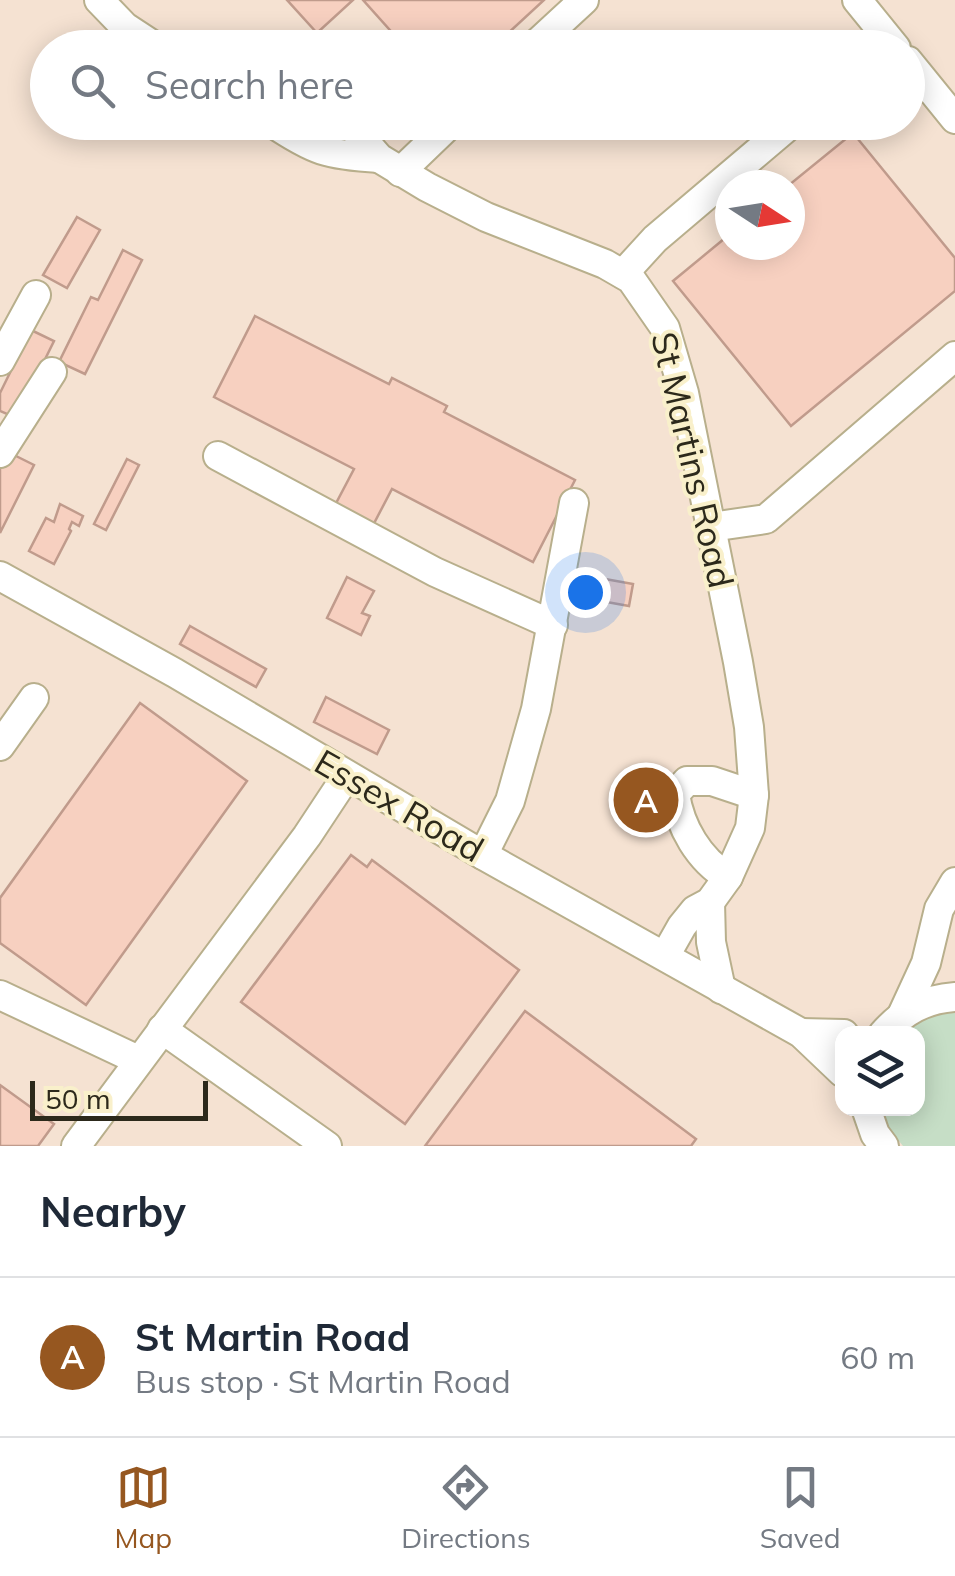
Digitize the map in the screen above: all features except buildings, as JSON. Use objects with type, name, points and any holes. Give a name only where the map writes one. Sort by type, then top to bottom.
[{"type":"street","points":[[99,0],[130,30]]},
{"type":"street","points":[[552,30],[584,0]]},
{"type":"street","points":[[857,0],[880,30]]},
{"type":"street","points":[[925,85],[955,119]]},
{"type":"street","points":[[298,140],[332,155],[390,165],[426,140]]},
{"type":"street","name":"St Martins Road","points":[[366,140],[390,165],[486,217],[605,264],[631,279],[665,328],[684,393],[749,728],[754,795],[750,828],[728,877],[710,902],[695,910],[665,956]]},
{"type":"street","points":[[623,274],[655,239],[773,140]]},
{"type":"street","points":[[0,361],[36,294]]},
{"type":"street","points":[[710,526],[766,519],[955,356]]},
{"type":"street","points":[[0,453],[52,372]]},
{"type":"street","points":[[218,456],[435,572],[552,626]]},
{"type":"street","points":[[483,855],[510,801],[536,709],[574,503]]},
{"type":"street","name":"Essex Road","points":[[0,576],[174,672],[346,777],[801,1033],[835,1065]]},
{"type":"street","points":[[0,746],[34,698]]},
{"type":"street","points":[[76,1146],[308,836],[346,777]]},
{"type":"street","points":[[728,877],[704,858],[678,816],[674,794],[687,781],[712,781],[754,795]]},
{"type":"street","points":[[893,1024],[926,963],[939,909],[955,882]]},
{"type":"street","points":[[710,902],[711,942],[722,989]]},
{"type":"street","points":[[933,933],[940,959],[955,984]]},
{"type":"street","points":[[0,995],[138,1060]]},
{"type":"street","points":[[893,1024],[917,1006],[955,997]]},
{"type":"street","points":[[162,1028],[326,1146]]},
{"type":"street","name":"Essex Road","points":[[801,1033],[835,1034]]},
{"type":"shaded area","points":[[0,0],[955,0],[955,1146],[0,1146]]},
{"type":"green space","points":[[955,1011],[955,1146],[903,1146],[883,1116],[925,1116],[925,1026],[910,1026],[924,1017]]},
{"type":"place","name":"St Martin Road","points":[[646,800]]}]
